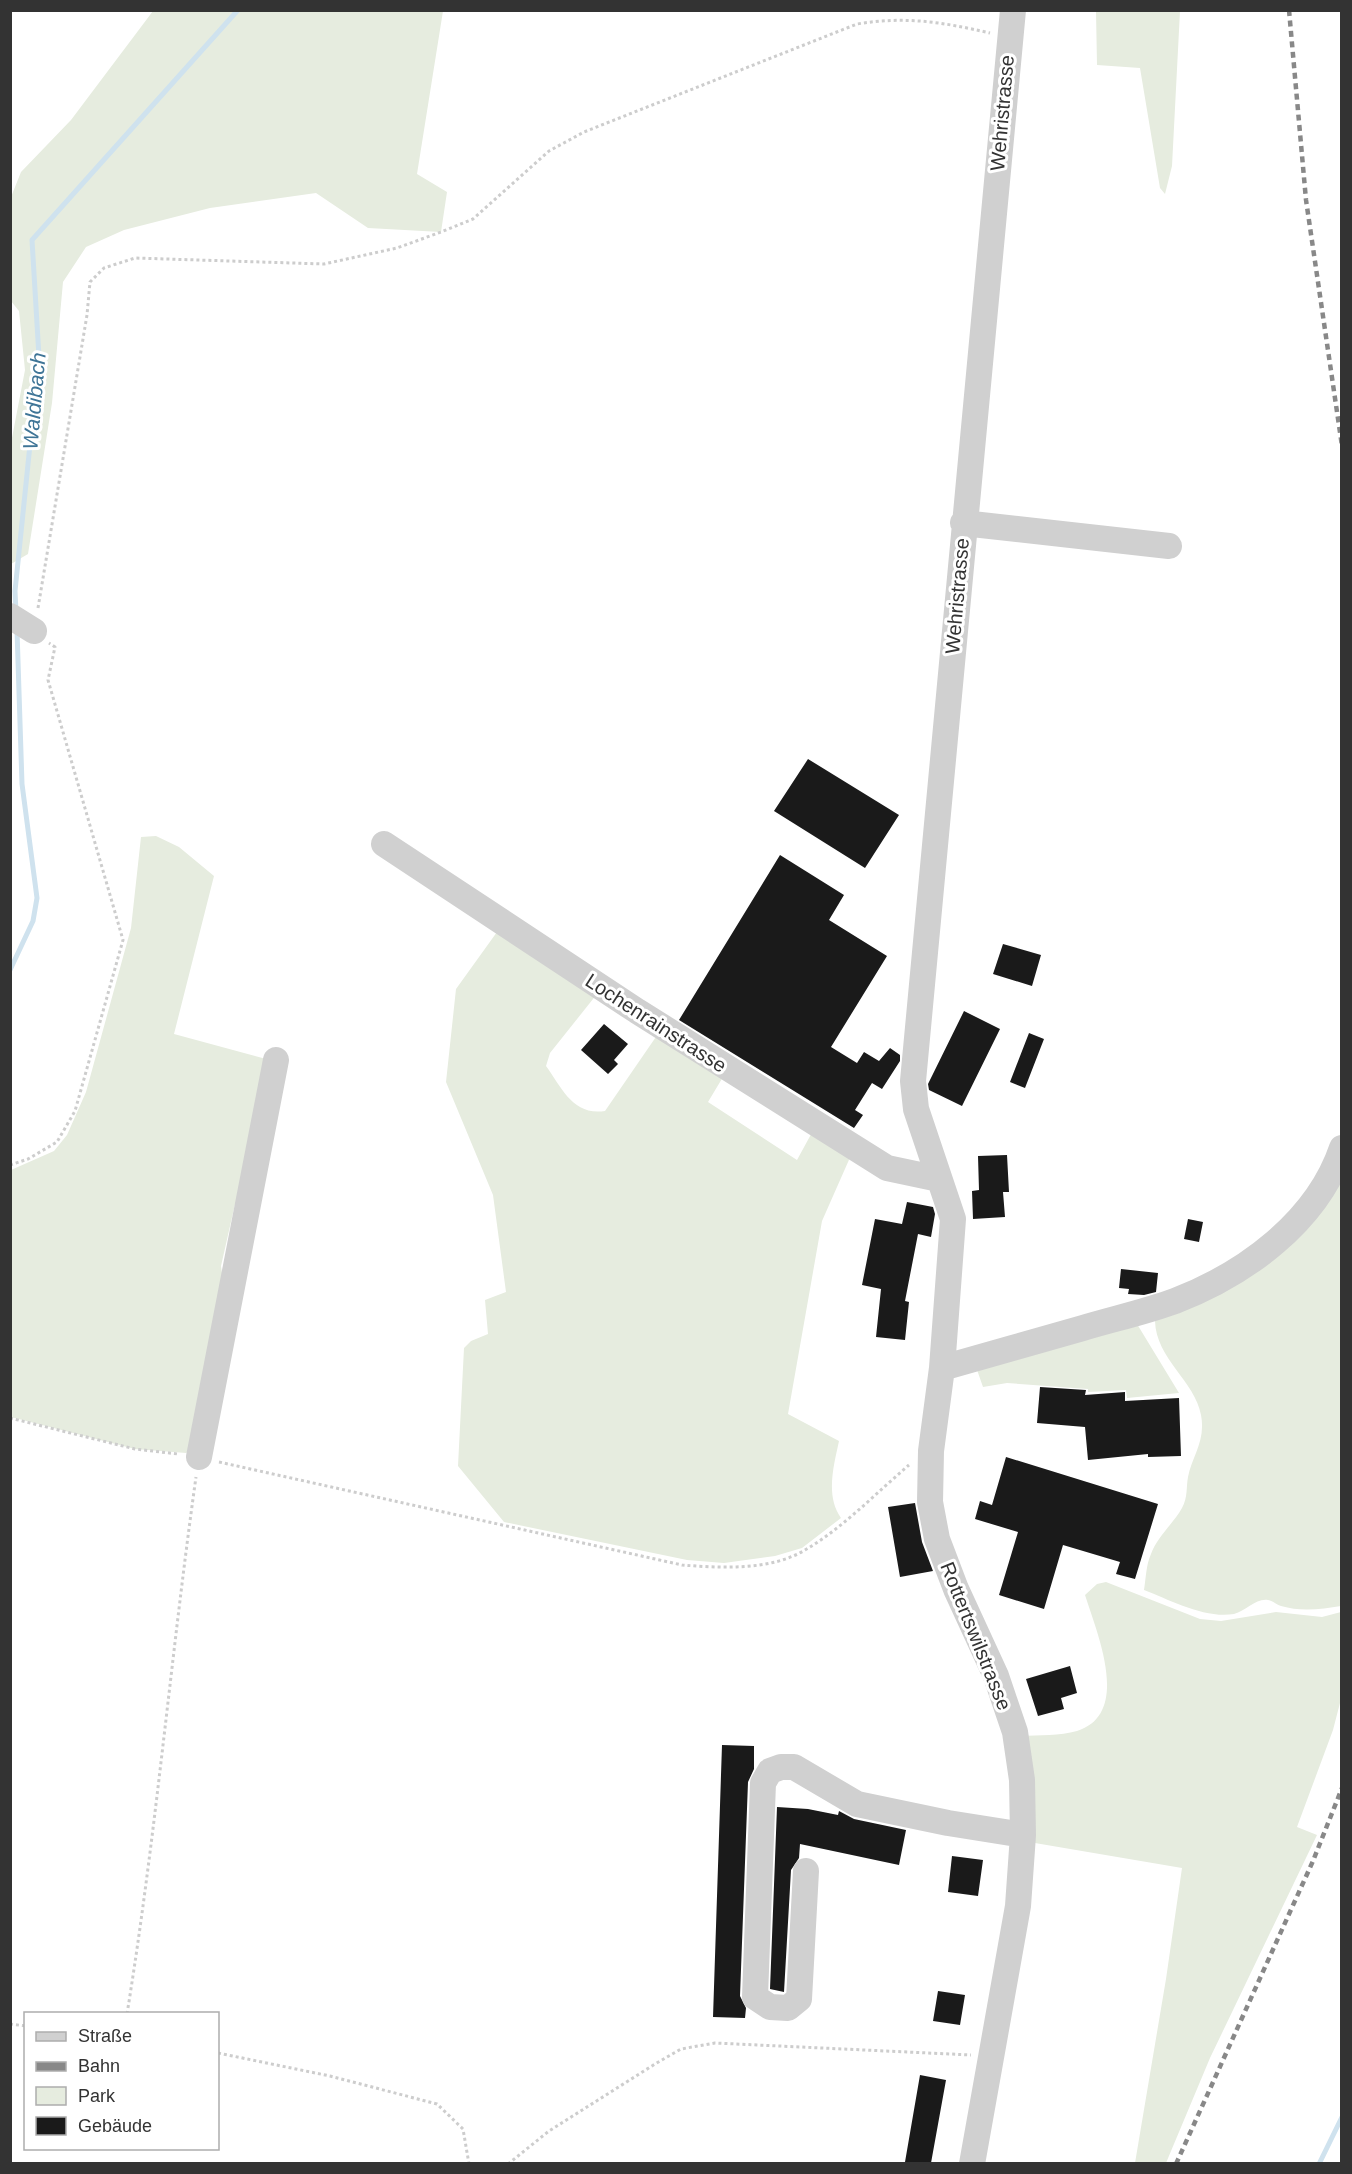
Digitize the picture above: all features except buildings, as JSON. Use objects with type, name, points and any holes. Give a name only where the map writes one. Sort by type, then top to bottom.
[{"type":"street","name":"Wehristrasse","points":[[939,1179],[915,1109],[912,1081],[1013,10]]},
{"type":"street","points":[[963,523],[1169,546]]},
{"type":"street","points":[[10,616],[34,631]]},
{"type":"street","name":"Lochenrainstrasse","points":[[384,844],[637,1011],[887,1168],[939,1179]]},
{"type":"street","points":[[199,1457],[276,1060]]},
{"type":"street","points":[[942,1368],[1175,1301],[1227,1275],[1281,1238],[1303,1214],[1326,1182],[1341,1148]]},
{"type":"street","name":"Rottertswilstrasse","points":[[939,1179],[953,1219],[942,1368],[931,1451],[930,1502],[938,1539],[956,1589],[996,1676],[1015,1732],[1022,1780],[1023,1834],[1018,1906],[972,2163]]},
{"type":"street","points":[[806,1872],[799,1999],[788,2008],[770,2007],[755,1997],[763,1783],[770,1771],[781,1767],[794,1767],[857,1804],[948,1823],[1023,1834]]},
{"type":"path","points":[[10,1165],[28,1160],[57,1142],[75,1111],[123,940],[48,680],[55,647],[34,631],[87,315],[90,282],[104,267],[135,258],[324,264],[397,248],[472,219],[549,151],[584,132],[857,24],[892,18],[941,21],[1010,38]]},
{"type":"path","points":[[10,1418],[135,1449],[199,1457],[682,1565],[725,1569],[777,1561],[804,1551],[914,1461],[931,1451]]},
{"type":"path","points":[[128,2012],[141,1929],[181,1587],[199,1457]]},
{"type":"path","points":[[508,2163],[549,2131],[681,2049],[715,2043],[991,2056]]},
{"type":"path","points":[[219,2054],[330,2076],[437,2104],[463,2129],[469,2163]]},
{"type":"green space","points":[[153,11],[443,11],[417,174],[447,192],[441,232],[368,228],[316,193],[210,208],[124,230],[86,247],[63,282],[52,403],[28,554],[11,564],[11,443],[25,370],[19,311],[11,301],[11,197],[21,172],[71,120]]},
{"type":"green space","points":[[1096,11],[1180,11],[1172,166],[1165,194],[1160,188],[1140,68],[1097,65]]},
{"type":"green space","points":[[156,836],[179,847],[214,876],[174,1034],[270,1060],[244,1190],[235,1204],[221,1266],[225,1294],[193,1449],[186,1453],[135,1449],[11,1417],[11,1170],[54,1151],[67,1135],[86,1092],[131,928],[141,837]]},
{"type":"green space","points":[[497,932],[597,994],[550,1053],[546,1066],[576,1105],[594,1111],[605,1111],[660,1031],[726,1072],[708,1102],[797,1160],[815,1127],[852,1153],[822,1221],[788,1414],[839,1441],[833,1470],[832,1490],[833,1500],[841,1518],[802,1548],[775,1556],[724,1563],[687,1560],[504,1522],[458,1466],[464,1348],[471,1341],[488,1334],[485,1300],[506,1292],[493,1195],[446,1082],[456,989]]},
{"type":"green space","points":[[1341,1164],[1341,1606],[1296,1609],[1264,1600],[1234,1614],[1223,1615],[1188,1608],[1144,1590],[1148,1563],[1154,1548],[1184,1504],[1190,1469],[1202,1433],[1201,1415],[1197,1403],[1162,1347],[1155,1321],[1228,1282]]},
{"type":"green space","points":[[1137,1324],[1179,1393],[1127,1398],[1126,1390],[1088,1392],[1088,1389],[1007,1383],[983,1387],[976,1367]]},
{"type":"green space","points":[[1106,1582],[1200,1619],[1221,1621],[1276,1612],[1322,1617],[1341,1612],[1341,1699],[1333,1730],[1297,1827],[1317,1835],[1210,2058],[1166,2163],[1135,2163],[1182,1868],[1029,1842],[1021,1736],[1057,1735],[1077,1731],[1094,1722],[1103,1708],[1107,1691],[1106,1671],[1097,1630],[1085,1595],[1097,1584]]},
{"type":"waterway","name":"Waldibach","points":[[16,612],[15,591],[39,357],[32,240],[238,10]]},
{"type":"waterway","name":"Waldibach","points":[[10,970],[33,921],[37,898],[22,784],[17,630]]},
{"type":"waterway","points":[[1319,2164],[1342,2117]]},
{"type":"railway","points":[[1289,10],[1306,200],[1342,446]]},
{"type":"railway","points":[[1176,2164],[1313,1861],[1342,1788]]}]
